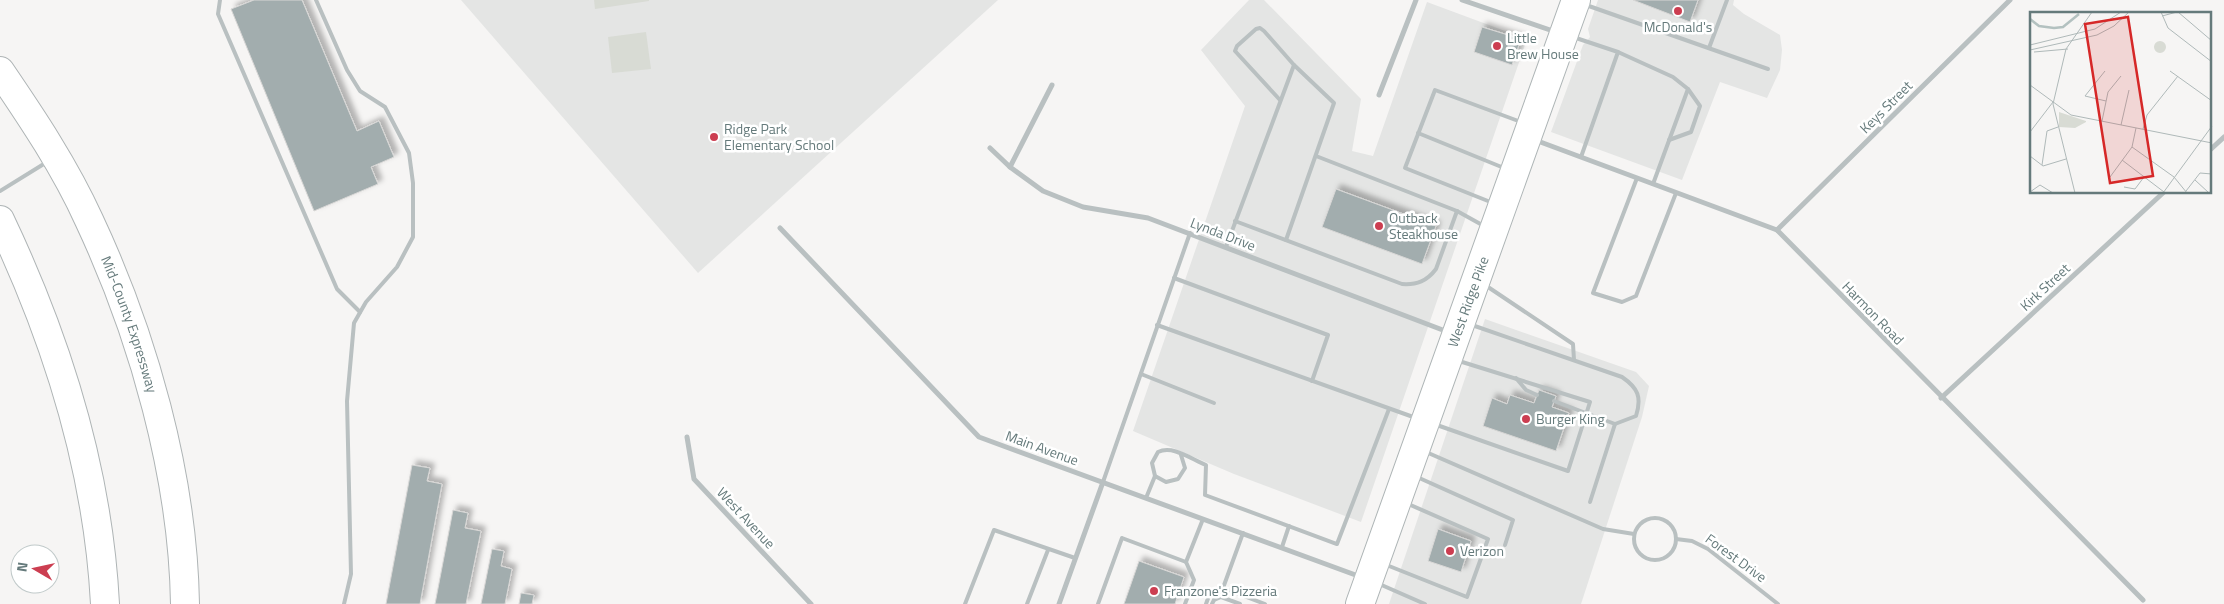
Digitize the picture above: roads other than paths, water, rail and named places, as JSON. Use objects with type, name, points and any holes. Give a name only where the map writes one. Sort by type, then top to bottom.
[{"type":"main road","name":"West Ridge Pike","points":[[1368,581],[1564,34],[1574,0]]},
{"type":"main road","name":"Mid-County Expressway","points":[[0,70],[42,132],[93,228],[116,282],[140,353],[169,468],[178,522],[185,604]]},
{"type":"main road","points":[[0,220],[49,333],[76,417],[93,489],[102,553],[105,604]]},
{"type":"street","points":[[1379,95],[1416,0]]},
{"type":"street","points":[[1462,0],[1564,34]]},
{"type":"street","name":"Keys Street","points":[[1777,230],[2010,0]]},
{"type":"street","points":[[1010,167],[1052,85]]},
{"type":"street","name":"Harmon Road","points":[[1528,131],[1581,156],[1676,194],[1777,230],[1941,398],[2143,600]]},
{"type":"street","points":[[2212,148],[2224,138]]},
{"type":"street","name":"Lynda Drive","points":[[990,148],[1010,167],[1044,191],[1083,206],[1148,218],[1454,337]]},
{"type":"street","name":"Kirk Street","points":[[1941,398],[2162,194]]},
{"type":"street","name":"Main Avenue","points":[[780,228],[979,437],[1282,547],[1368,581]]},
{"type":"street","name":"West Avenue","points":[[687,437],[694,479],[811,604]]},
{"type":"street","points":[[1059,604],[1103,482]]},
{"type":"lane","points":[[220,0],[218,14],[337,289],[360,312]]},
{"type":"lane","points":[[316,0],[347,70],[360,91],[386,107],[408,152],[413,183],[413,237],[397,267],[366,302],[354,323],[347,401],[351,574],[344,604]]},
{"type":"lane","points":[[1574,0],[1768,69]]},
{"type":"lane","points":[[1710,48],[1727,0]]},
{"type":"lane","points":[[1280,100],[1235,51],[1237,46],[1256,29],[1260,28],[1294,65],[1334,103],[1286,240]]},
{"type":"lane","points":[[1564,34],[1618,52],[1673,77],[1688,88],[1700,106],[1690,132],[1669,140]]},
{"type":"lane","points":[[1581,156],[1618,52]]},
{"type":"lane","points":[[1226,247],[1294,65]]},
{"type":"lane","points":[[1653,184],[1688,88]]},
{"type":"lane","points":[[1497,218],[1405,168],[1434,90],[1528,131]]},
{"type":"lane","points":[[1418,133],[1514,172]]},
{"type":"lane","points":[[1316,156],[1457,211],[1468,219],[1497,218]]},
{"type":"lane","points":[[0,191],[55,157]]},
{"type":"lane","points":[[1637,178],[1593,293],[1622,302],[1636,296],[1676,194]]},
{"type":"lane","points":[[1236,221],[1402,284],[1412,284],[1430,277],[1436,269],[1457,211]]},
{"type":"lane","points":[[1103,482],[1190,234]]},
{"type":"lane","points":[[1174,278],[1328,335],[1312,381]]},
{"type":"lane","points":[[1475,278],[1573,344],[1574,360]]},
{"type":"lane","points":[[1157,325],[1568,471],[1590,402],[1516,378],[1454,337]]},
{"type":"lane","points":[[1454,337],[1574,360],[1622,377],[1635,386],[1640,399],[1636,416],[1616,424],[1554,402]]},
{"type":"lane","points":[[1141,374],[1214,403]]},
{"type":"lane","points":[[1516,378],[1526,390],[1537,395]]},
{"type":"lane","points":[[1146,498],[1155,476],[1152,463],[1158,452],[1170,449],[1206,465],[1205,495],[1337,544],[1390,409]]},
{"type":"lane","points":[[1590,502],[1616,424]]},
{"type":"lane","points":[[1415,447],[1603,529],[1634,534]]},
{"type":"lane","points":[[1155,476],[1166,482],[1178,479],[1185,468],[1181,455]]},
{"type":"lane","points":[[1406,472],[1513,520],[1505,545]]},
{"type":"lane","points":[[1368,581],[1467,597],[1488,539],[1396,499]]},
{"type":"lane","points":[[1657,517],[1672,525],[1676,539],[1671,552],[1665,557],[1654,560],[1647,558],[1636,549],[1634,534],[1643,521],[1657,517]]},
{"type":"lane","points":[[1186,562],[1203,519]]},
{"type":"lane","points":[[1282,547],[1289,526]]},
{"type":"lane","points":[[966,604],[994,530],[1075,558]]},
{"type":"lane","points":[[1213,602],[1224,588],[1243,534]]},
{"type":"lane","points":[[1098,604],[1122,538],[1186,562],[1194,580],[1185,604]]},
{"type":"lane","name":"Forest Drive","points":[[1676,539],[1692,540],[1708,549],[1778,604]]},
{"type":"lane","points":[[1027,604],[1048,550]]},
{"type":"lane","points":[[1368,581],[1425,604]]},
{"type":"lane","points":[[1206,604],[1210,593],[1224,588],[1265,604]]},
{"type":"lane","points":[[1213,602],[1221,597],[1240,604]]},
{"type":"place","name":"McDonald's","points":[[1678,11]]},
{"type":"place","name":"Little Brew House","points":[[1497,46]]},
{"type":"place","name":"Ridge Park Elementary School","points":[[714,137]]},
{"type":"place","name":"Outback Steakhouse","points":[[1379,226]]},
{"type":"place","name":"Burger King","points":[[1526,419]]},
{"type":"place","name":"Verizon","points":[[1450,551]]},
{"type":"place","name":"Franzone's Pizzeria","points":[[1154,591]]}]
